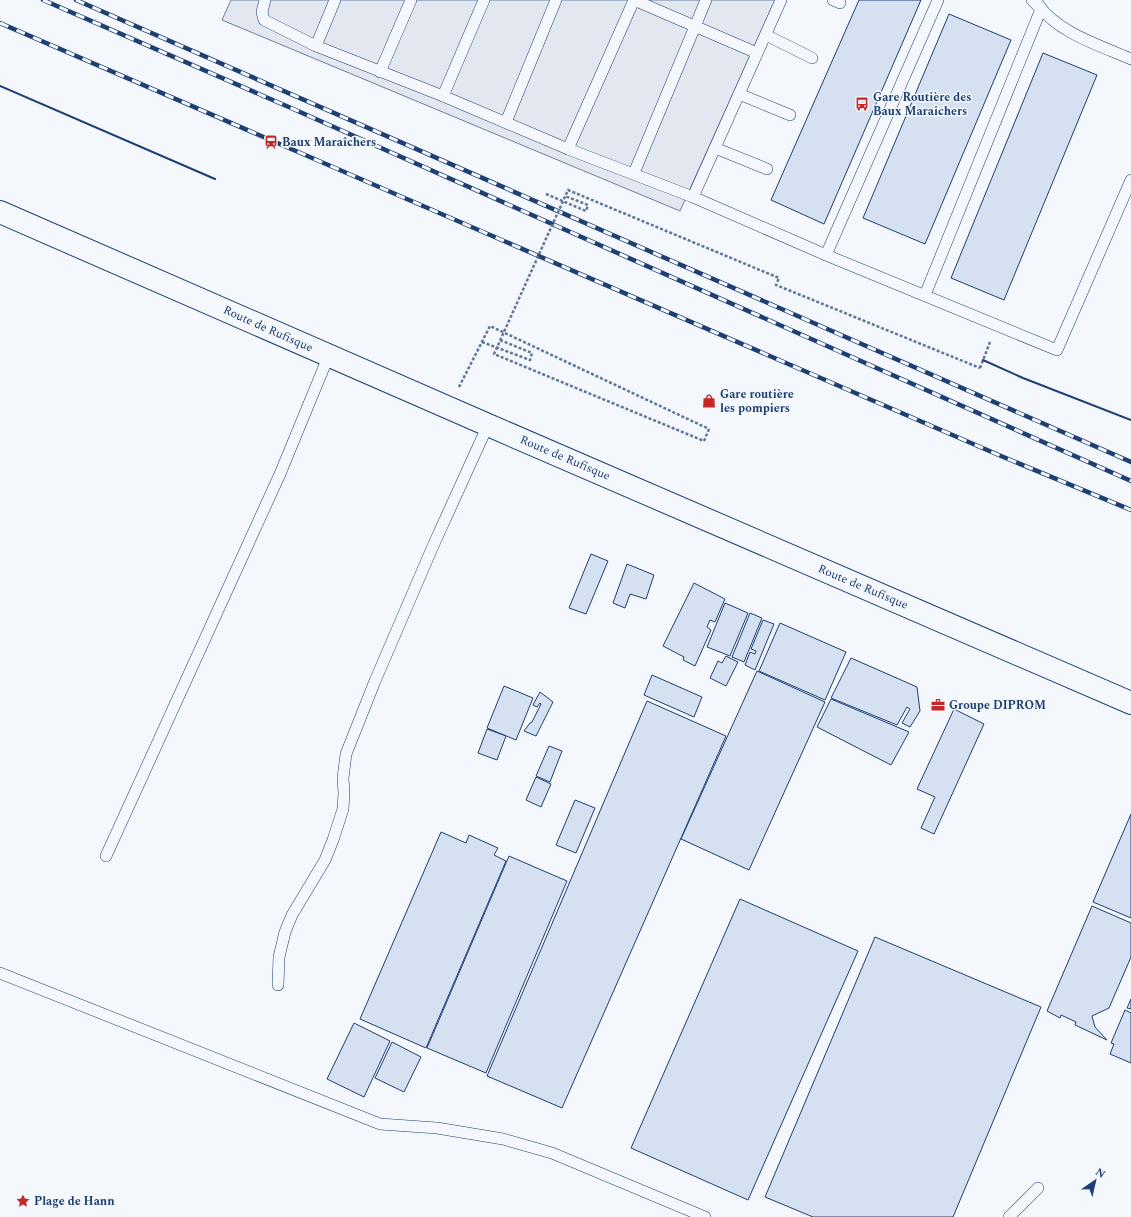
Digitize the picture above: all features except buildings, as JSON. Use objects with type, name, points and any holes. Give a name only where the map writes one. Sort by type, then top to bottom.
[{"type":"main road","name":"Route de Rufisque","points":[[0,212],[1131,703]]},
{"type":"lane","points":[[264,0],[262,12],[264,20],[316,46],[443,96],[568,149],[634,173],[693,197],[826,255],[1057,350],[1131,180]]},
{"type":"lane","points":[[316,46],[335,0]]},
{"type":"lane","points":[[380,72],[411,0]]},
{"type":"lane","points":[[443,96],[484,0]]},
{"type":"lane","points":[[506,122],[556,0]]},
{"type":"lane","points":[[568,149],[634,0],[757,53]]},
{"type":"lane","points":[[634,173],[706,0]]},
{"type":"lane","points":[[693,197],[781,0]]},
{"type":"lane","points":[[1032,0],[1038,4],[1055,22],[1071,32],[1131,59]]},
{"type":"lane","points":[[826,255],[938,1]]},
{"type":"lane","points":[[925,295],[1038,4]]},
{"type":"lane","points":[[766,35],[812,58]]},
{"type":"lane","points":[[739,94],[790,115]]},
{"type":"lane","points":[[715,148],[768,169]]},
{"type":"lane","points":[[106,856],[280,474],[329,355]]},
{"type":"lane","points":[[278,985],[279,957],[285,932],[292,915],[325,860],[343,809],[343,778],[346,754],[375,681],[427,560],[488,425]]},
{"type":"lane","points":[[0,973],[380,1124],[438,1128],[503,1139],[552,1153],[705,1217]]},
{"type":"lane","points":[[1009,1217],[1038,1188]]},
{"type":"path","points":[[448,407],[490,326],[709,429],[704,441],[494,354],[500,340],[565,196],[568,190],[779,278],[776,285],[980,368],[998,325]]},
{"type":"path","points":[[546,194],[586,211],[588,205],[565,196]]},
{"type":"path","points":[[482,342],[530,360],[532,353],[500,340]]},
{"type":"shaded area","points":[[231,0],[775,0],[680,211],[222,20]]},
{"type":"railway","points":[[43,0],[291,108],[1131,481]]},
{"type":"railway","points":[[76,0],[1131,462]]},
{"type":"railway","points":[[0,23],[1001,456],[1131,510]]},
{"type":"wall","points":[[0,86],[215,179]]},
{"type":"wall","points":[[983,360],[1023,378],[1131,420]]},
{"type":"place","name":"Gare Routière des Baux Maraichers","points":[[862,104]]},
{"type":"place","name":"Baux Maraîchers","points":[[271,142]]},
{"type":"place","name":"Gare routière les pompiers","points":[[709,401]]},
{"type":"place","name":"Groupe DIPROM","points":[[938,705]]},
{"type":"place","name":"Plage de Hann","points":[[23,1201]]}]
